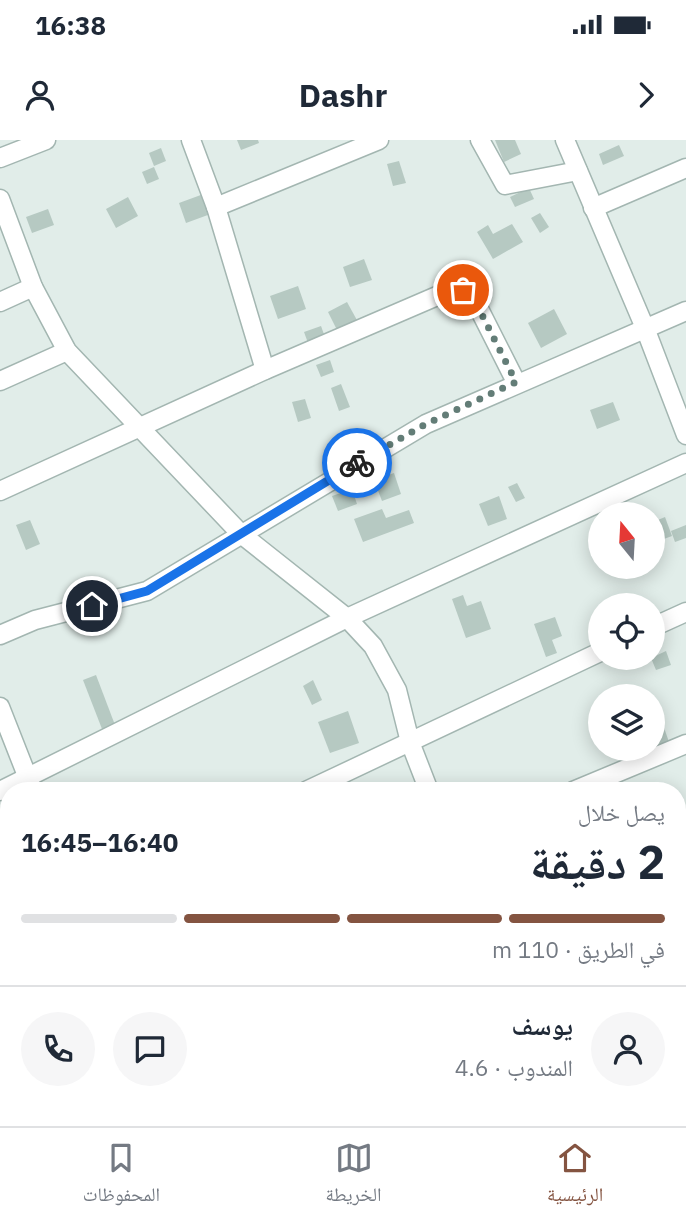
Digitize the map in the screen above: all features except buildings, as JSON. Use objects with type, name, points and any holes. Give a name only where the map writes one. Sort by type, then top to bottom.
[{"type":"street","points":[[0,158],[46,140]]},
{"type":"street","points":[[191,140],[216,208],[265,370]]},
{"type":"street","points":[[216,208],[379,140]]},
{"type":"street","points":[[480,140],[505,185],[578,171]]},
{"type":"street","points":[[565,140],[645,328],[686,435]]},
{"type":"street","points":[[593,208],[686,168]]},
{"type":"street","points":[[0,199],[33,287],[67,351],[241,534],[347,618],[373,646],[397,690],[410,742],[426,782]]},
{"type":"street","points":[[0,302],[33,287]]},
{"type":"street","points":[[0,491],[265,370],[451,290],[463,290],[473,297],[516,382]]},
{"type":"street","points":[[0,635],[35,620],[147,591],[415,430],[516,382],[686,311]]},
{"type":"street","points":[[0,381],[67,351]]},
{"type":"street","points":[[34,782],[347,618],[686,463]]},
{"type":"street","points":[[665,622],[686,612]]},
{"type":"street","points":[[325,782],[588,658]]},
{"type":"street","points":[[0,707],[29,782]]},
{"type":"street","points":[[595,782],[686,744]]},
{"type":"way so far","points":[[357,463],[426,424],[516,382],[473,297],[463,290]]},
{"type":"route","points":[[92,606],[147,591],[357,463]]}]
